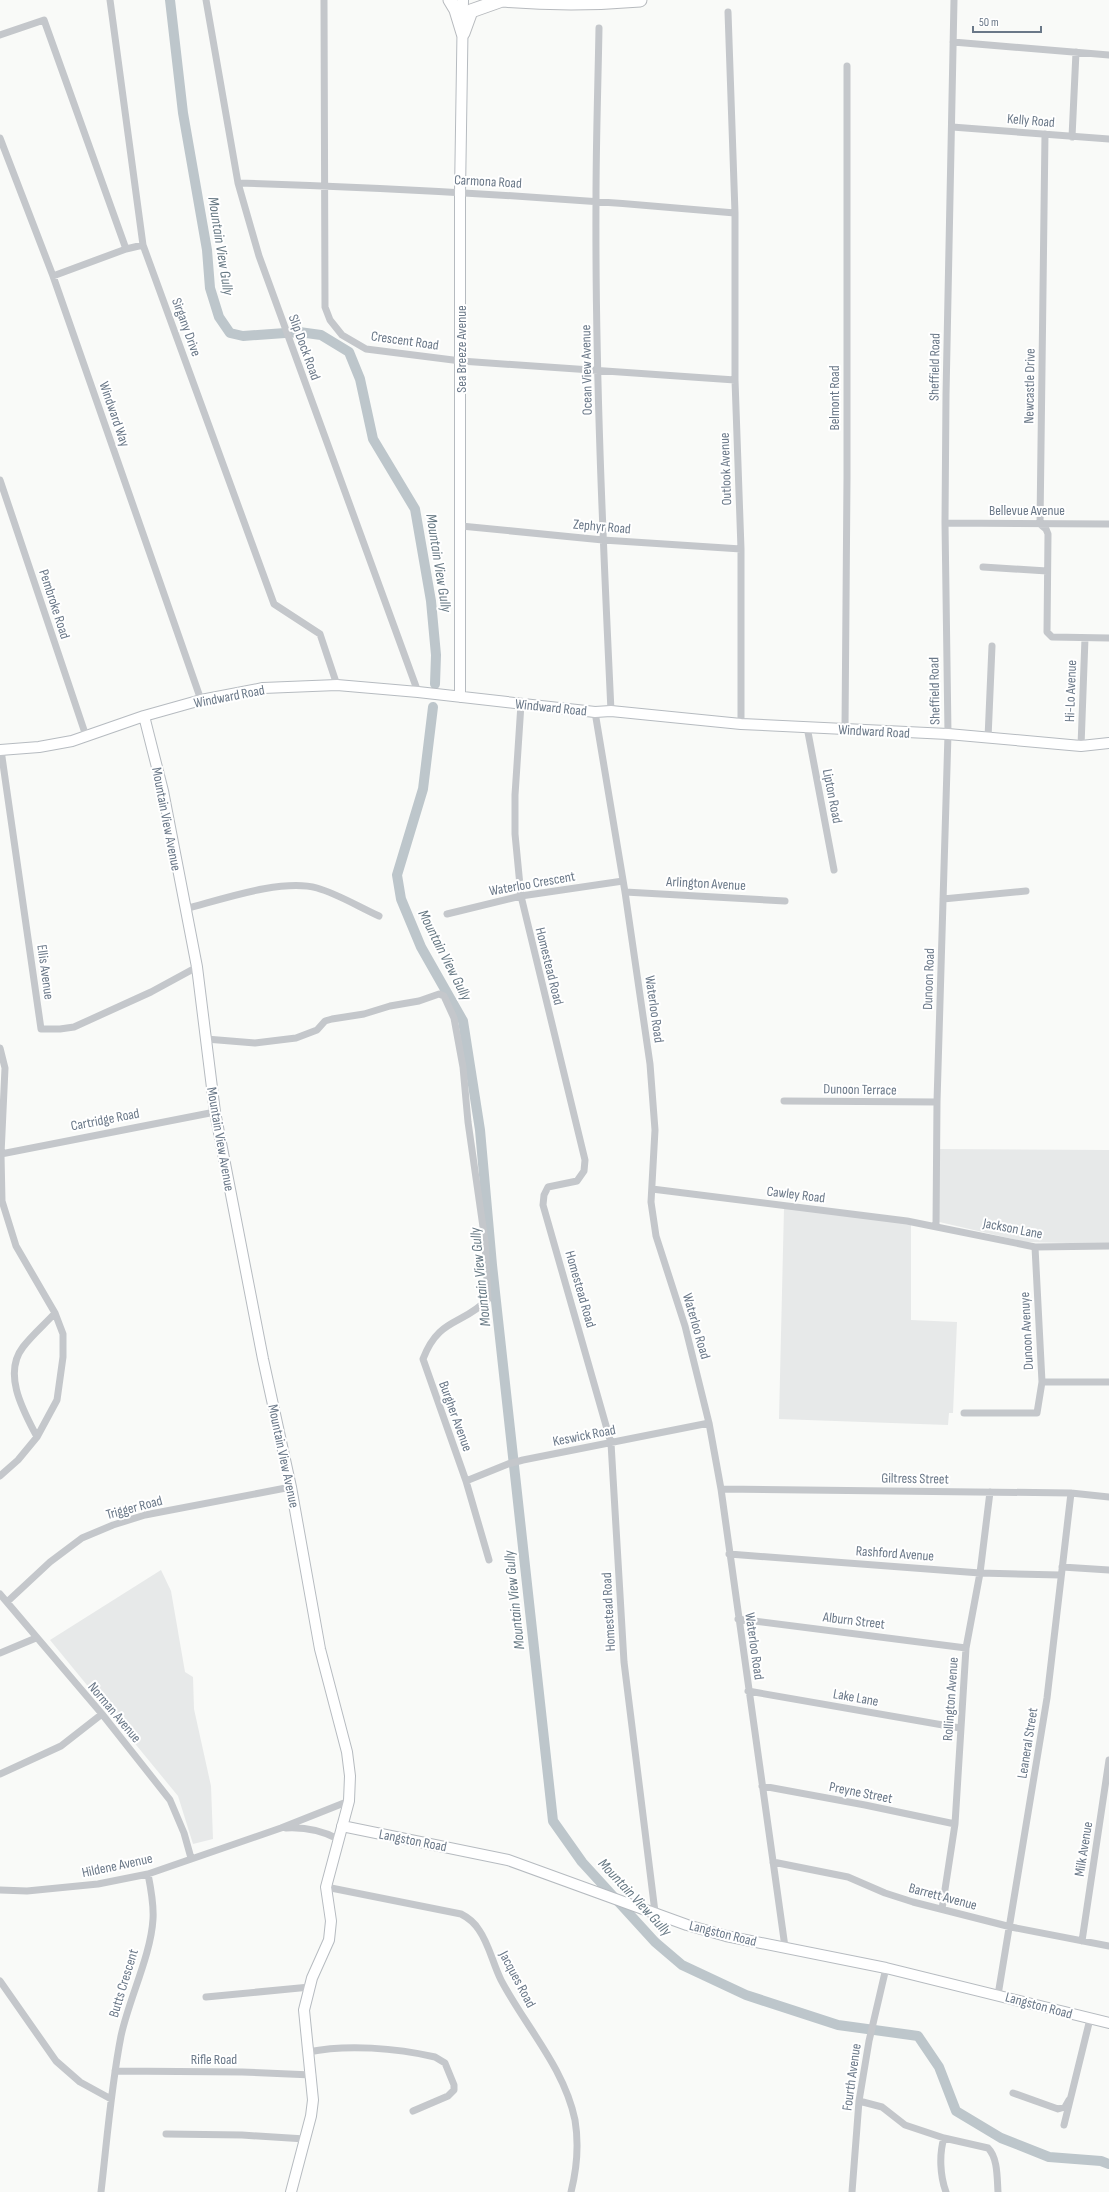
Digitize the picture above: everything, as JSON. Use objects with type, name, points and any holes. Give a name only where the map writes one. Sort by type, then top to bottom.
[{"type":"highway","points":[[450,0],[456,10],[463,33]]},
{"type":"highway","points":[[463,33],[470,11],[502,0],[548,4],[599,4],[640,0]]},
{"type":"main road","name":"Sea Breeze Avenue","points":[[460,697],[460,193],[463,0]]},
{"type":"main road","name":"Windward Road","points":[[0,750],[39,748],[86,736],[144,716],[201,700],[263,688],[337,685],[418,692],[595,712],[611,711],[741,724],[948,734],[1081,746],[1109,743]]},
{"type":"main road","name":"Mountain View Avenue","points":[[144,716],[163,791],[197,967],[215,1112],[263,1359],[291,1487],[320,1649],[347,1752],[350,1776],[348,1801],[326,1887],[331,1921],[329,1940],[310,1987],[304,2010],[312,2075],[313,2100],[306,2139],[291,2192]]},
{"type":"main road","name":"Langston Road","points":[[342,1826],[508,1860],[594,1892],[655,1912],[687,1925],[726,1936],[886,1968],[1109,2023]]},
{"type":"street","name":"Sirgany Drive","points":[[110,0],[143,245],[274,604],[320,634],[337,685]]},
{"type":"street","name":"Slip Dock Road","points":[[206,0],[238,183],[259,256],[290,345],[418,692]]},
{"type":"street","name":"Crescent Road","points":[[324,0],[326,186],[325,307],[334,325],[342,335],[366,349],[461,361],[735,380]]},
{"type":"street","name":"Sheffield Road","points":[[948,734],[945,523],[954,0]]},
{"type":"street","name":"Outlook Avenue","points":[[728,12],[735,213],[735,380],[741,549],[741,724]]},
{"type":"street","points":[[0,35],[44,20],[126,249]]},
{"type":"street","name":"Ocean View Avenue","points":[[599,28],[596,200],[599,371],[603,540],[611,711]]},
{"type":"street","points":[[953,42],[1109,55]]},
{"type":"street","points":[[1072,137],[1076,52]]},
{"type":"street","name":"Belmont Road","points":[[845,729],[847,485],[847,66]]},
{"type":"street","name":"Kelly Road","points":[[952,127],[1109,140]]},
{"type":"street","name":"Newcastle Drive","points":[[1045,134],[1040,524],[1046,529],[1048,534],[1047,632],[1052,637],[1085,638]]},
{"type":"street","name":"Windward Way","points":[[0,138],[53,276],[201,700]]},
{"type":"street","name":"Carmona Road","points":[[238,183],[596,200],[735,213]]},
{"type":"street","points":[[53,276],[126,249],[143,245]]},
{"type":"street","name":"Pembroke Road","points":[[0,480],[86,736]]},
{"type":"street","name":"Bellevue Avenue","points":[[945,523],[1109,524]]},
{"type":"street","name":"Zephyr Road","points":[[461,526],[603,540],[741,549]]},
{"type":"street","points":[[983,567],[1048,571]]},
{"type":"street","points":[[1085,638],[1109,638]]},
{"type":"street","name":"Hi-Lo Avenue","points":[[1081,746],[1085,638]]},
{"type":"street","points":[[988,738],[992,646]]},
{"type":"street","name":"Homestead Road","points":[[521,704],[515,795],[515,834],[521,896],[585,1160],[584,1171],[577,1181],[548,1187],[544,1195],[543,1204],[611,1443],[624,1662],[655,1912]]},
{"type":"street","name":"Waterloo Road","points":[[595,712],[625,892],[650,1064],[655,1130],[651,1202],[656,1236],[685,1326],[709,1423],[721,1489],[748,1692],[785,1947]]},
{"type":"street","name":"Lipton Road","points":[[807,726],[834,870]]},
{"type":"street","name":"Dunoon Road","points":[[936,1226],[937,1102],[948,734]]},
{"type":"street","name":"Ellis Avenue","points":[[0,750],[41,1029],[60,1029],[79,1025],[150,992],[197,967]]},
{"type":"street","name":"Waterloo Crescent","points":[[447,914],[521,896],[623,881]]},
{"type":"street","points":[[185,908],[281,886],[302,885],[318,888],[378,916]]},
{"type":"street","points":[[943,899],[1026,891]]},
{"type":"street","name":"Arlington Avenue","points":[[625,892],[785,901]]},
{"type":"street","name":"Burgher Avenue","points":[[206,1039],[255,1044],[296,1038],[317,1030],[325,1021],[332,1019],[364,1014],[390,1006],[420,1001],[439,994],[444,996],[457,1030],[485,1241],[488,1299],[482,1306],[443,1328],[432,1340],[423,1359],[466,1481],[489,1560]]},
{"type":"street","points":[[0,1048],[5,1068],[1,1154],[2,1201],[16,1246],[55,1313],[63,1334],[63,1356],[57,1400],[37,1437],[18,1460],[0,1476]]},
{"type":"street","name":"Dunoon Terrace","points":[[784,1101],[937,1102]]},
{"type":"street","name":"Cartridge Road","points":[[1,1154],[215,1112]]},
{"type":"street","name":"Cawley Road","points":[[652,1189],[936,1226]]},
{"type":"street","name":"Jackson Lane","points":[[936,1226],[1035,1247],[1109,1246]]},
{"type":"street","name":"Dunoon Avenuye","points":[[964,1413],[1037,1413],[1042,1382],[1035,1247]]},
{"type":"street","points":[[37,1437],[20,1401],[15,1380],[15,1370],[23,1347],[55,1313]]},
{"type":"street","points":[[1042,1382],[1109,1382]]},
{"type":"street","name":"Keswick Road","points":[[466,1481],[508,1464],[523,1460],[709,1423]]},
{"type":"street","name":"Trigger Road","points":[[7,1602],[50,1562],[82,1538],[113,1524],[145,1515],[291,1487]]},
{"type":"street","name":"Giltress Street","points":[[721,1489],[1071,1493],[1109,1497]]},
{"type":"street","name":"Rollington Avenue","points":[[942,1909],[955,1824],[966,1648],[980,1573],[990,1492]]},
{"type":"street","name":"Leaneral Street","points":[[998,1995],[1011,1927],[1047,1698],[1060,1575],[1071,1493]]},
{"type":"street","name":"Rashford Avenue","points":[[729,1554],[980,1573],[1060,1575]]},
{"type":"street","points":[[1062,1567],[1109,1570]]},
{"type":"street","name":"Norman Avenue","points":[[0,1594],[102,1714],[170,1800],[184,1832],[191,1858]]},
{"type":"street","name":"Alburn Street","points":[[738,1619],[966,1648]]},
{"type":"street","points":[[0,1653],[36,1638]]},
{"type":"street","name":"Lake Lane","points":[[748,1692],[960,1728]]},
{"type":"street","points":[[0,1774],[61,1746],[102,1714]]},
{"type":"street","name":"Milk Avenue","points":[[1082,1941],[1109,1760]]},
{"type":"street","name":"Preyne Street","points":[[762,1786],[865,1805],[955,1824]]},
{"type":"street","name":"Hildene Avenue","points":[[0,1890],[27,1891],[98,1884],[148,1874],[281,1828],[348,1801]]},
{"type":"street","name":"Hildene Avenue","points":[[281,1828],[301,1827],[324,1832],[338,1839]]},
{"type":"street","name":"Barrett Avenue","points":[[773,1862],[848,1877],[885,1893],[1011,1927],[1109,1946]]},
{"type":"street","name":"Butts Crescent","points":[[101,2192],[111,2099],[121,2036],[131,1998],[150,1940],[153,1919],[148,1874]]},
{"type":"street","name":"Jacques Road","points":[[326,1887],[461,1914],[470,1919],[480,1931],[500,1979],[550,2058],[566,2092],[575,2119],[577,2141],[576,2172],[571,2192]]},
{"type":"street","name":"Fourth Avenue","points":[[852,2192],[859,2100],[869,2041],[886,1968]]},
{"type":"street","points":[[0,1981],[56,2061],[80,2082],[111,2099]]},
{"type":"street","points":[[206,1997],[310,1987]]},
{"type":"street","points":[[1064,2125],[1090,2019]]},
{"type":"street","points":[[308,2052],[329,2048],[351,2048],[435,2056],[445,2063],[454,2085],[454,2090],[448,2096],[413,2111]]},
{"type":"street","name":"Rifle Road","points":[[116,2071],[242,2072],[312,2075]]},
{"type":"street","points":[[1013,2093],[1058,2109],[1065,2107],[1071,2096]]},
{"type":"street","points":[[859,2100],[882,2107],[905,2125],[944,2138],[988,2148],[992,2152],[996,2167],[998,2192]]},
{"type":"street","points":[[166,2134],[242,2135],[306,2139]]},
{"type":"street","points":[[944,2138],[941,2146],[942,2180],[946,2192]]},
{"type":"shaded area","points":[[936,1149],[1109,1150],[1109,1244],[1025,1242],[935,1221]]},
{"type":"shaded area","points":[[784,1208],[911,1223],[911,1320],[957,1322],[953,1413],[949,1413],[948,1425],[779,1419]]},
{"type":"shaded area","points":[[161,1570],[171,1591],[185,1672],[193,1677],[194,1709],[211,1786],[213,1839],[193,1844],[178,1796],[50,1640]]},
{"type":"waterway","name":"Mountain View Gully","points":[[170,0],[183,113],[207,250],[210,288],[219,317],[230,333],[243,336],[299,332],[321,335],[349,352],[360,379],[373,439],[415,509],[431,601],[436,655],[435,684]]},
{"type":"waterway","name":"Mountain View Gully","points":[[433,707],[423,789],[397,875],[401,899],[421,947],[463,1021],[480,1130],[492,1265],[553,1821],[582,1862],[655,1942],[682,1965],[746,1995],[838,2025],[918,2036],[939,2067],[956,2111],[1001,2138],[1049,2157],[1101,2161],[1109,2164]]}]
